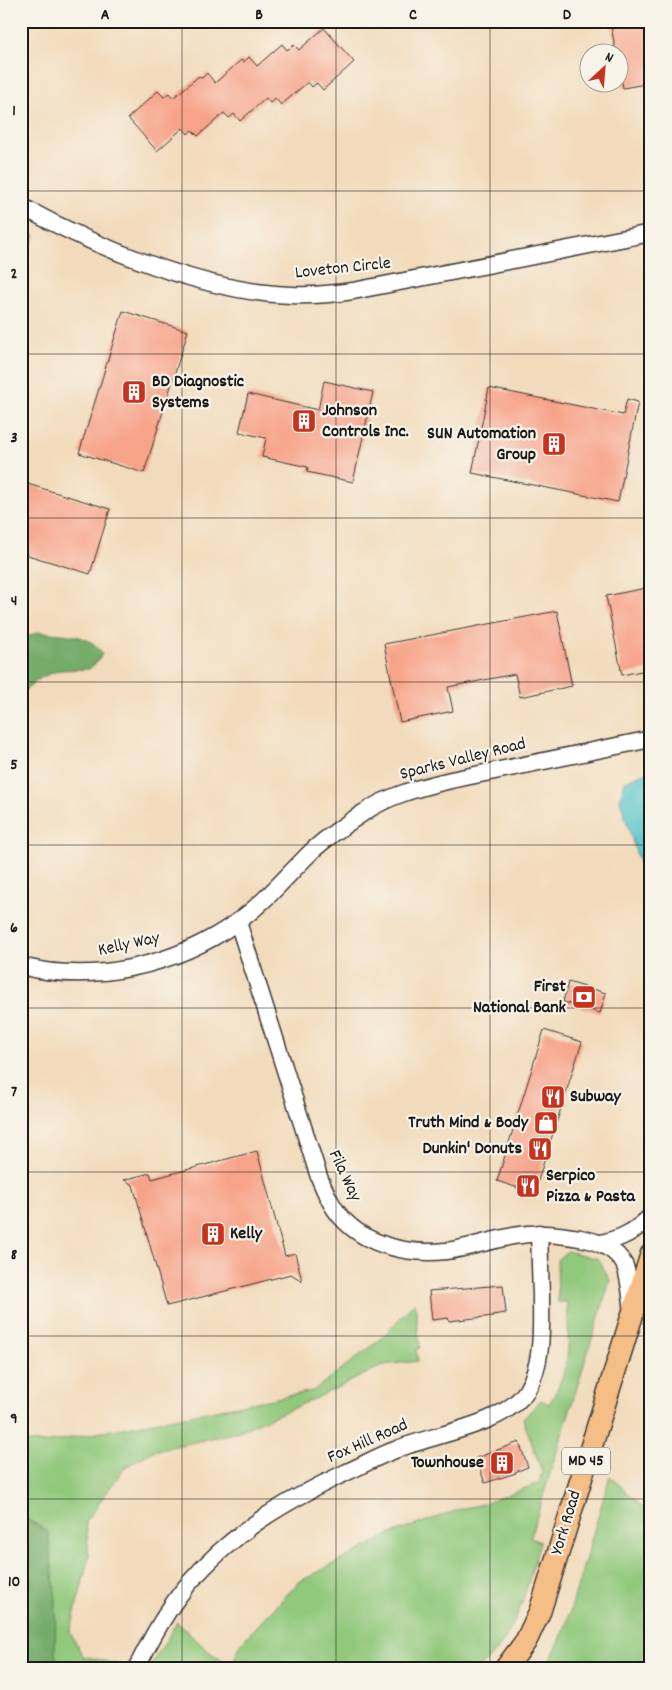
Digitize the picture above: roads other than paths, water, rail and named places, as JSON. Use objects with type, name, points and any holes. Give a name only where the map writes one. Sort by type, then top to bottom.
[{"type":"main road","name":"York Road","points":[[505,1669],[526,1641],[540,1611],[650,1258]]},
{"type":"street","name":"Loveton Circle","points":[[21,206],[79,234],[146,262],[216,284],[267,294],[291,296],[324,295],[353,291],[651,233]]},
{"type":"street","name":"Sparks Valley Road","points":[[238,922],[315,849],[364,812],[389,799],[419,788],[451,780],[651,739]]},
{"type":"street","name":"Kelly Way","points":[[21,966],[62,973],[88,973],[124,969],[156,962],[184,952],[238,922]]},
{"type":"street","name":"Fila Way","points":[[238,922],[318,1178],[332,1204],[351,1227],[379,1243],[420,1252],[447,1250],[519,1235],[539,1233],[568,1236],[601,1243],[617,1255],[625,1265],[634,1309]]},
{"type":"street","name":"Fila Way","points":[[601,1243],[621,1238],[638,1229],[651,1216]]},
{"type":"street","name":"Fox Hill Road","points":[[136,1669],[160,1625],[190,1582],[226,1545],[261,1518],[292,1499],[395,1449],[488,1420],[506,1411],[518,1402],[532,1380],[538,1363],[542,1335],[539,1233]]},
{"type":"water","points":[[644,773],[651,774],[651,896],[649,895],[620,800],[625,781]]},
{"type":"place","name":"BD Diagnostic Systems","points":[[134,392]]},
{"type":"place","name":"Johnson Controls Inc.","points":[[304,421]]},
{"type":"place","name":"SUN Automation Group","points":[[554,444]]},
{"type":"place","name":"First National Bank","points":[[584,997]]},
{"type":"place","name":"Subway","points":[[553,1097]]},
{"type":"place","name":"Truth Mind & Body","points":[[546,1123]]},
{"type":"place","name":"Dunkin' Donuts","points":[[540,1149]]},
{"type":"place","name":"Serpico Pizza & Pasta","points":[[528,1186]]},
{"type":"place","name":"Kelly","points":[[213,1234]]},
{"type":"place","name":"Townhouse","points":[[502,1463]]}]
